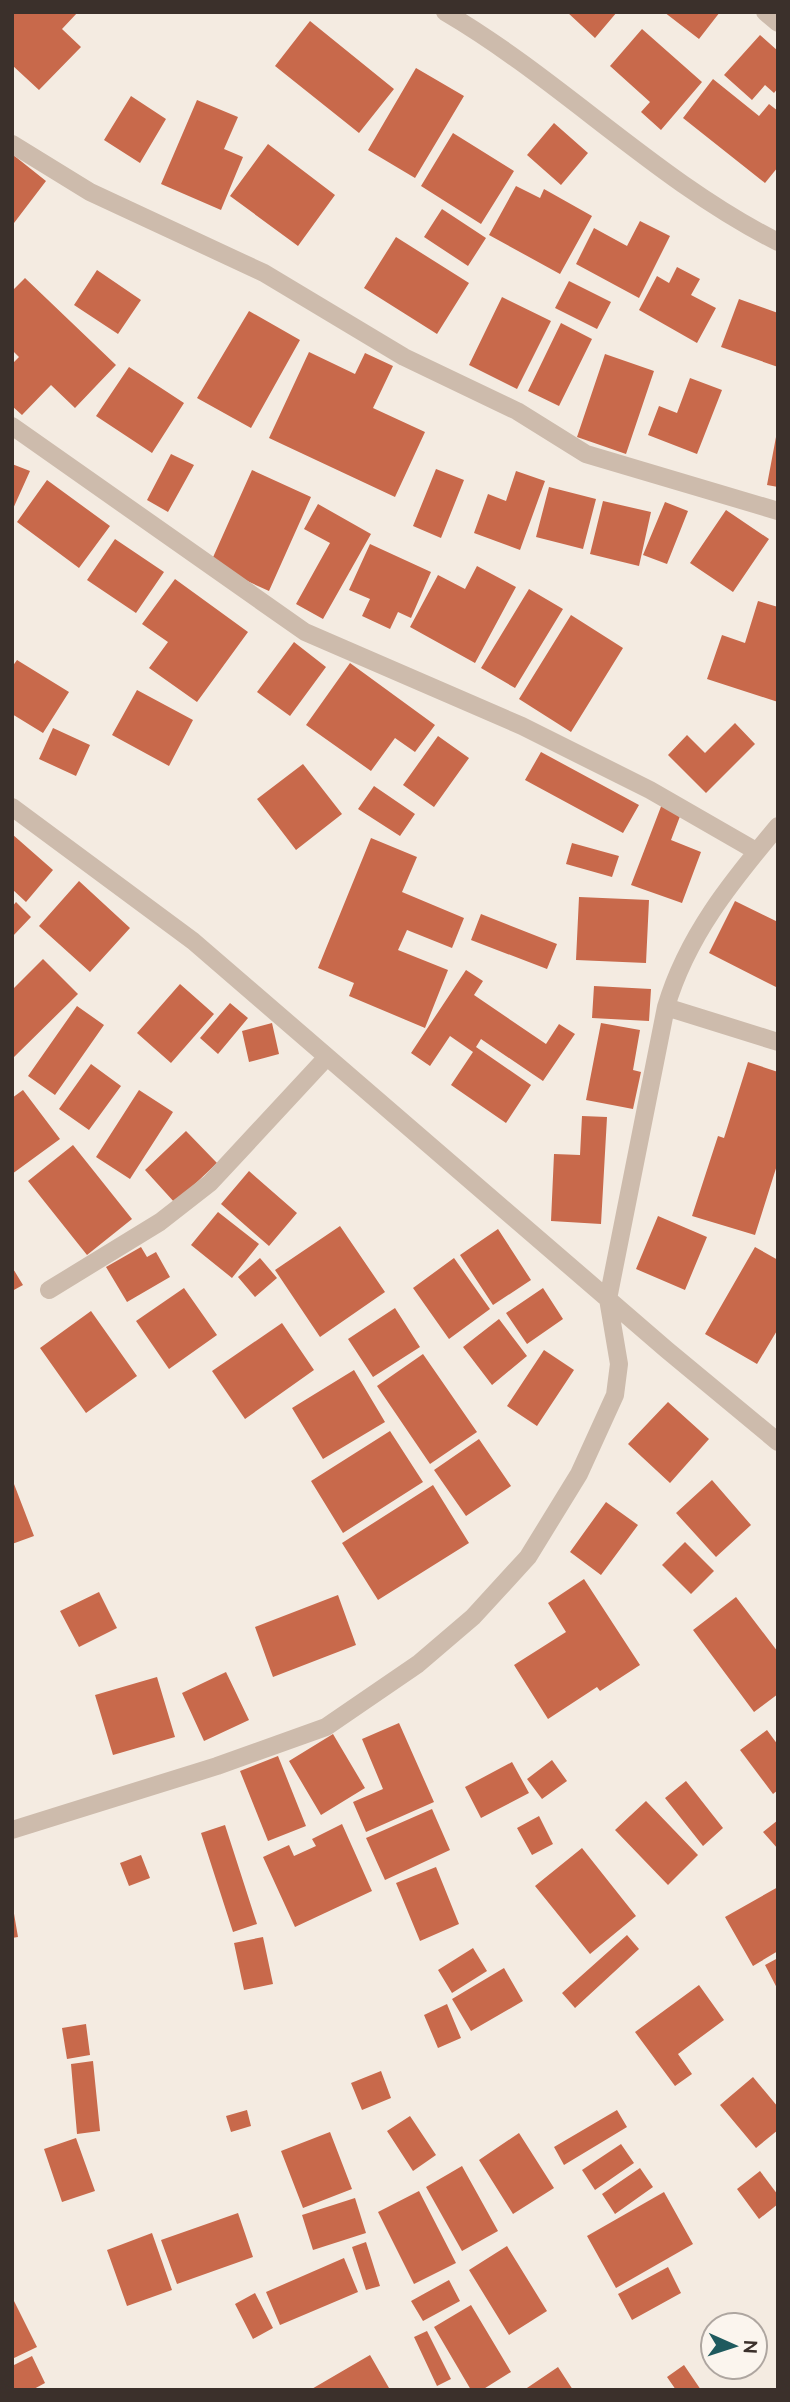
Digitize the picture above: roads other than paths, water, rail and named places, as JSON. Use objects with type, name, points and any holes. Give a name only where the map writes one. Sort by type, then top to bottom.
[{"type":"street","points":[[444,12],[594,116],[739,223],[778,242]]},
{"type":"street","points":[[765,12],[778,23]]},
{"type":"street","points":[[12,144],[90,192],[264,273],[404,357],[517,411],[586,454],[778,511]]},
{"type":"street","points":[[12,426],[305,632],[522,726],[650,790],[757,851]]},
{"type":"street","points":[[12,807],[193,941],[778,1442]]},
{"type":"street","points":[[12,1830],[217,1766],[326,1727],[418,1664],[472,1617],[528,1557],[593,1447],[615,1395],[619,1364],[608,1299],[666,1007],[675,975],[712,906],[778,826]]},
{"type":"street","points":[[666,1007],[778,1042]]},
{"type":"street","points":[[49,1290],[160,1222],[210,1183],[327,1057]]}]
